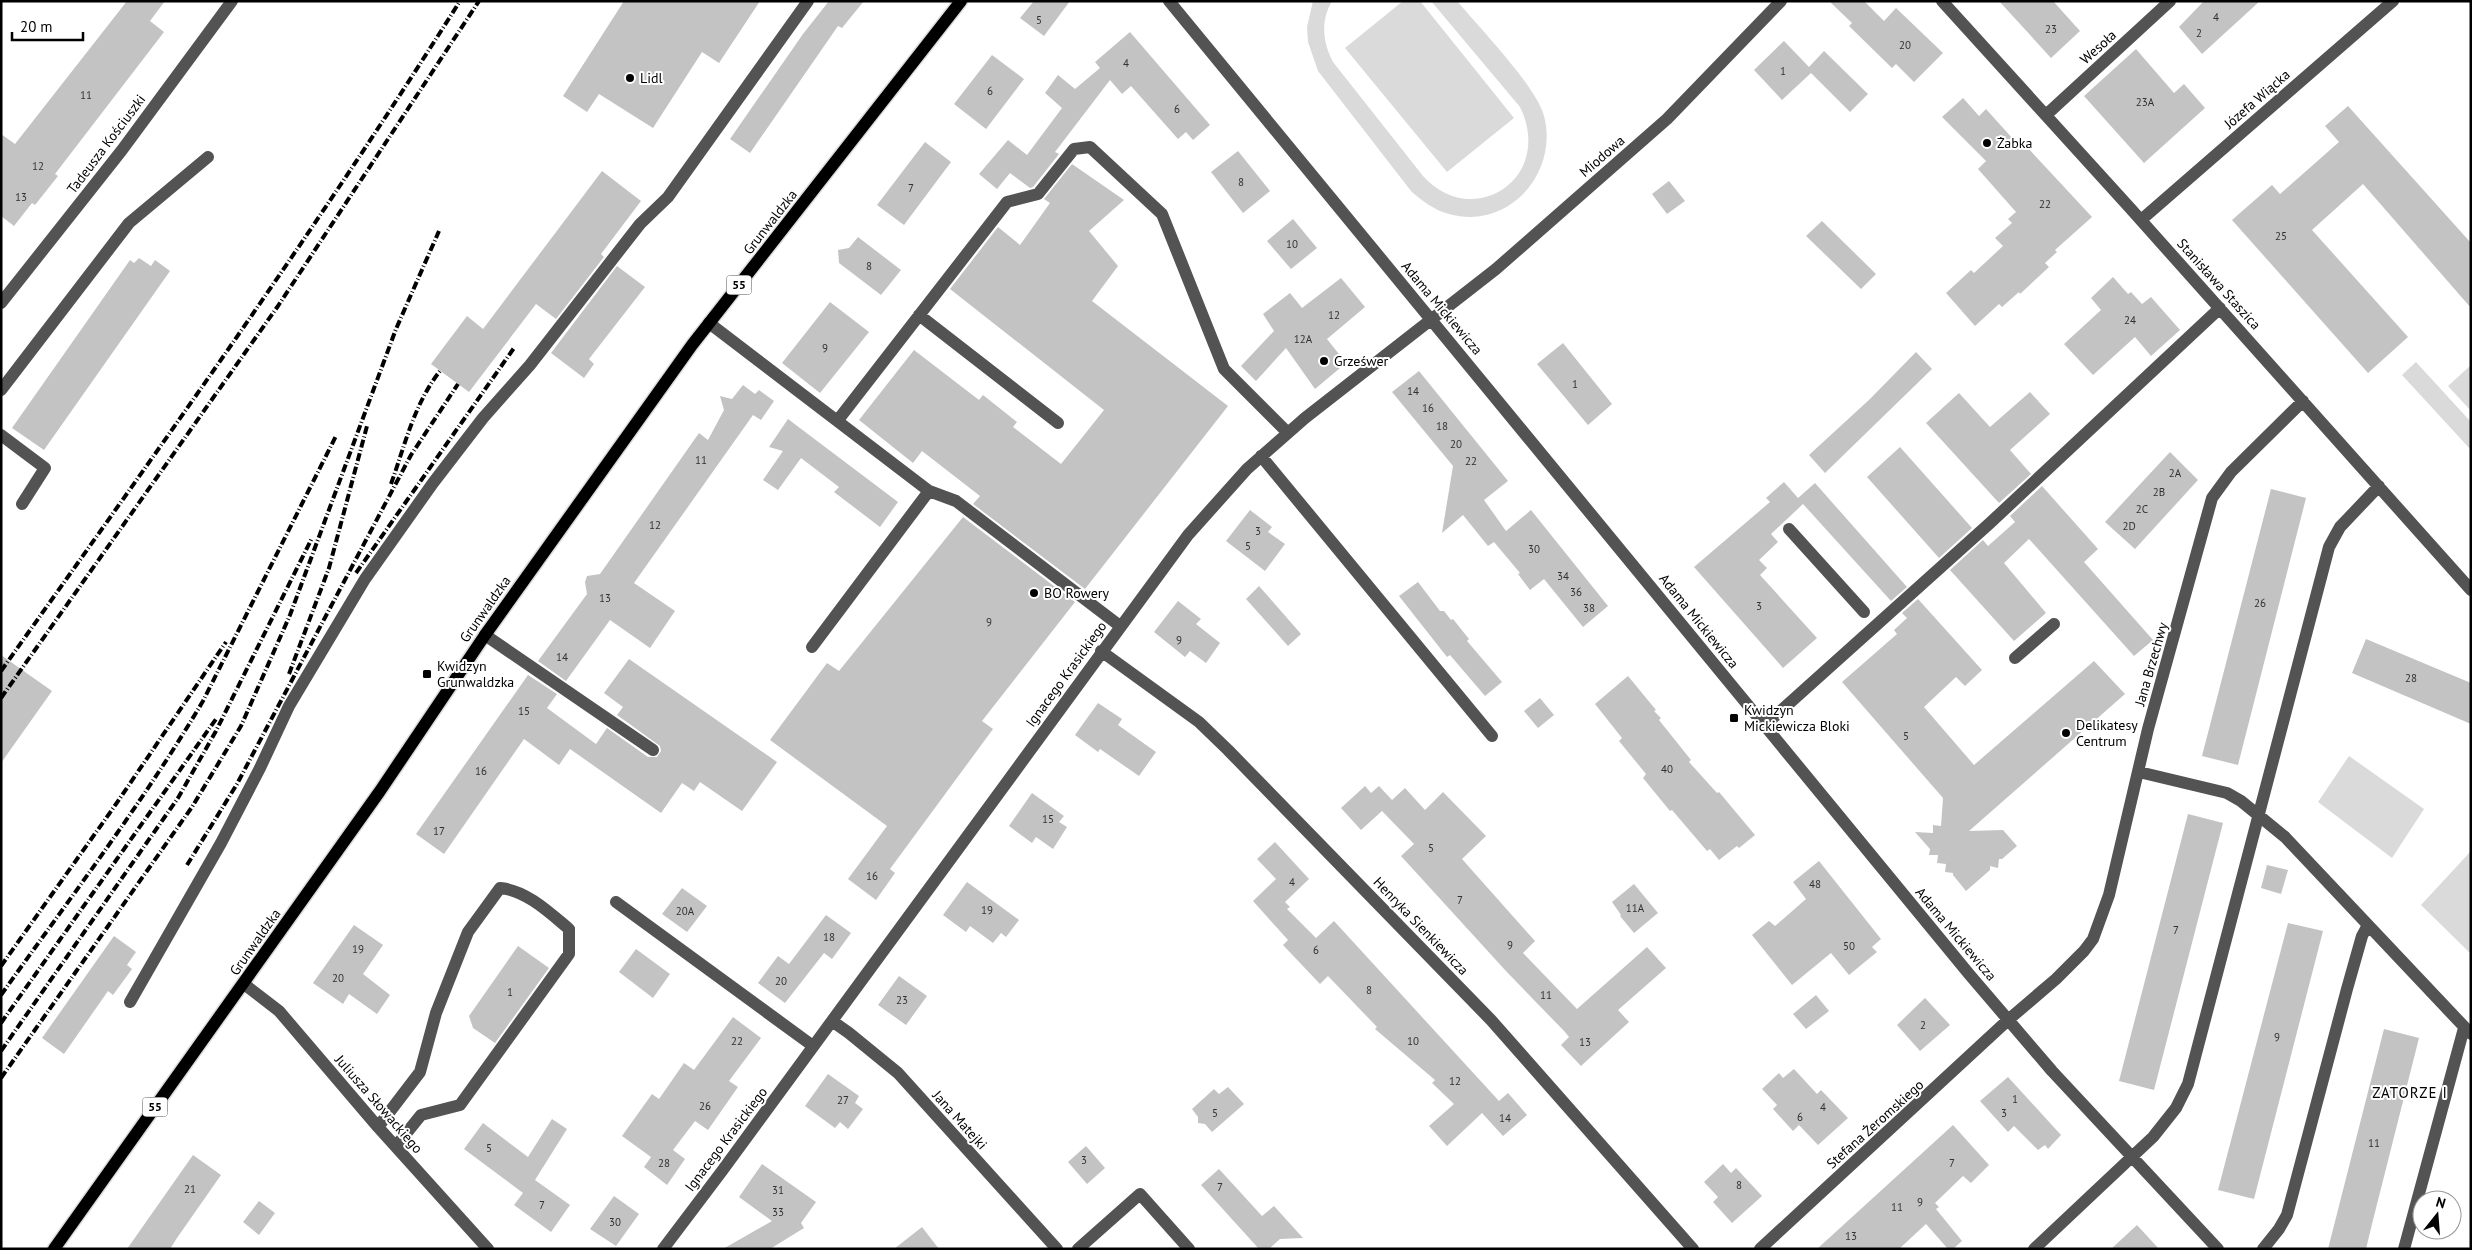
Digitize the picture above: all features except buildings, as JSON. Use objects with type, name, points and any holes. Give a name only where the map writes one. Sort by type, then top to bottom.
[{"type":"main road","name":"Grunwaldzka","points":[[54,1249],[380,791],[484,635],[709,323],[961,1]]},
{"type":"street","name":"Tadeusza Kościuszki","points":[[1,303],[109,166],[232,1]]},
{"type":"street","points":[[130,1002],[221,843],[260,768],[288,706],[365,579],[433,483],[483,418],[530,366],[640,224],[668,198],[808,1]]},
{"type":"street","name":"Adama Mickiewicza","points":[[1169,1],[2008,1020],[2218,1249]]},
{"type":"street","name":"Miodowa","points":[[1430,320],[1496,269],[1667,119],[1781,1]]},
{"type":"street","name":"Stanisława Staszica","points":[[1942,1],[2141,220],[2471,590]]},
{"type":"street","name":"Wesoła","points":[[2046,115],[2170,1]]},
{"type":"street","name":"Józefa Wiącka","points":[[2141,220],[2393,1]]},
{"type":"street","points":[[838,420],[1007,202],[1038,194],[1074,149],[1090,147],[1162,214],[1224,369],[1288,433]]},
{"type":"street","points":[[1,390],[129,223],[208,157]]},
{"type":"street","points":[[1765,725],[1990,523],[2220,308]]},
{"type":"street","points":[[919,315],[1058,423]]},
{"type":"street","name":"Ignacego Krasickiego","points":[[663,1249],[1188,535],[1261,456],[1430,320]]},
{"type":"street","points":[[709,323],[929,491],[956,501],[1120,626]]},
{"type":"street","name":"Jana Brzechwy","points":[[2008,1020],[2056,979],[2084,951],[2093,939],[2110,895],[2148,729],[2212,498],[2231,472],[2303,401]]},
{"type":"street","points":[[1,435],[45,468],[22,504]]},
{"type":"street","points":[[1261,456],[1492,736]]},
{"type":"street","points":[[2034,1249],[2153,1137],[2176,1108],[2188,1084],[2329,547],[2340,526],[2379,486]]},
{"type":"street","points":[[812,647],[929,491]]},
{"type":"street","points":[[1789,529],[1864,612]]},
{"type":"street","points":[[2015,658],[2054,624]]},
{"type":"street","points":[[484,635],[653,750]]},
{"type":"street","name":"Henryka Sienkiewicza","points":[[1101,651],[1199,722],[1228,750],[1491,1020],[1693,1249]]},
{"type":"street","points":[[2139,772],[2234,796],[2285,837],[2468,1031],[2404,1249]]},
{"type":"street","points":[[378,1127],[420,1072],[436,1013],[468,932],[500,888],[510,889],[541,906],[570,930],[569,954],[460,1105],[421,1115],[396,1146]]},
{"type":"street","points":[[616,902],[814,1046]]},
{"type":"street","points":[[2263,1249],[2279,1229],[2286,1215],[2350,980],[2368,924]]},
{"type":"street","name":"Juliusza Słowackiego","points":[[244,984],[279,1011],[378,1127],[488,1249]]},
{"type":"street","name":"Stefana Żeromskiego","points":[[1760,1249],[2008,1020]]},
{"type":"street","name":"Jana Matejki","points":[[832,1021],[849,1032],[898,1073],[1057,1249]]},
{"type":"street","points":[[1078,1249],[1140,1194],[1189,1249]]},
{"type":"shaded area","points":[[1313,1],[1332,1],[1326,16],[1324,32],[1333,62],[1423,176],[1443,192],[1464,199],[1484,197],[1503,189],[1518,175],[1526,156],[1528,133],[1520,107],[1431,1],[1457,1],[1519,73],[1539,104],[1544,116],[1547,137],[1544,157],[1536,176],[1525,192],[1509,205],[1491,214],[1471,217],[1449,214],[1438,210],[1424,202],[1411,191],[1318,71],[1308,42],[1307,27]]},
{"type":"shaded area","points":[[1403,1],[1420,1],[1514,118],[1447,172],[1345,48]]},
{"type":"shaded area","points":[[2416,362],[2471,422],[2471,450],[2402,375]]},
{"type":"shaded area","points":[[2471,365],[2471,411],[2448,386]]},
{"type":"shaded area","points":[[2349,756],[2424,809],[2392,858],[2318,802]]},
{"type":"shaded area","points":[[2471,851],[2471,954],[2421,905]]},
{"type":"railway","points":[[1,671],[293,255],[460,1]]},
{"type":"railway","points":[[1,698],[278,306],[479,1]]},
{"type":"railway","points":[[1,1078],[192,807],[241,726],[290,615],[396,329],[439,231]]},
{"type":"railway","points":[[356,573],[514,348]]},
{"type":"railway","points":[[391,484],[423,397],[440,371]]},
{"type":"railway","points":[[187,865],[237,784],[411,455],[458,384]]},
{"type":"railway","points":[[289,674],[329,568],[367,426]]},
{"type":"railway","points":[[1,995],[131,813],[203,701],[336,436]]},
{"type":"railway","points":[[1,1051],[178,798],[216,731],[312,538]]},
{"type":"railway","points":[[1,966],[114,807],[226,642]]},
{"type":"railway","points":[[1,1023],[216,719]]},
{"type":"place","name":"Lidl","points":[[630,78]]},
{"type":"place","name":"Żabka","points":[[1987,143]]},
{"type":"place","name":"Grześwer","points":[[1324,361]]},
{"type":"place","name":"BO Rowery","points":[[1034,593]]},
{"type":"place","name":"Kwidzyn Grunwaldzka","points":[[427,674]]},
{"type":"place","name":"Kwidzyn Mickiewicza Bloki","points":[[1734,718]]},
{"type":"place","name":"Delikatesy Centrum","points":[[2066,733]]},
{"type":"district","name":"ZATORZE I","points":[[2410,1093]]}]
